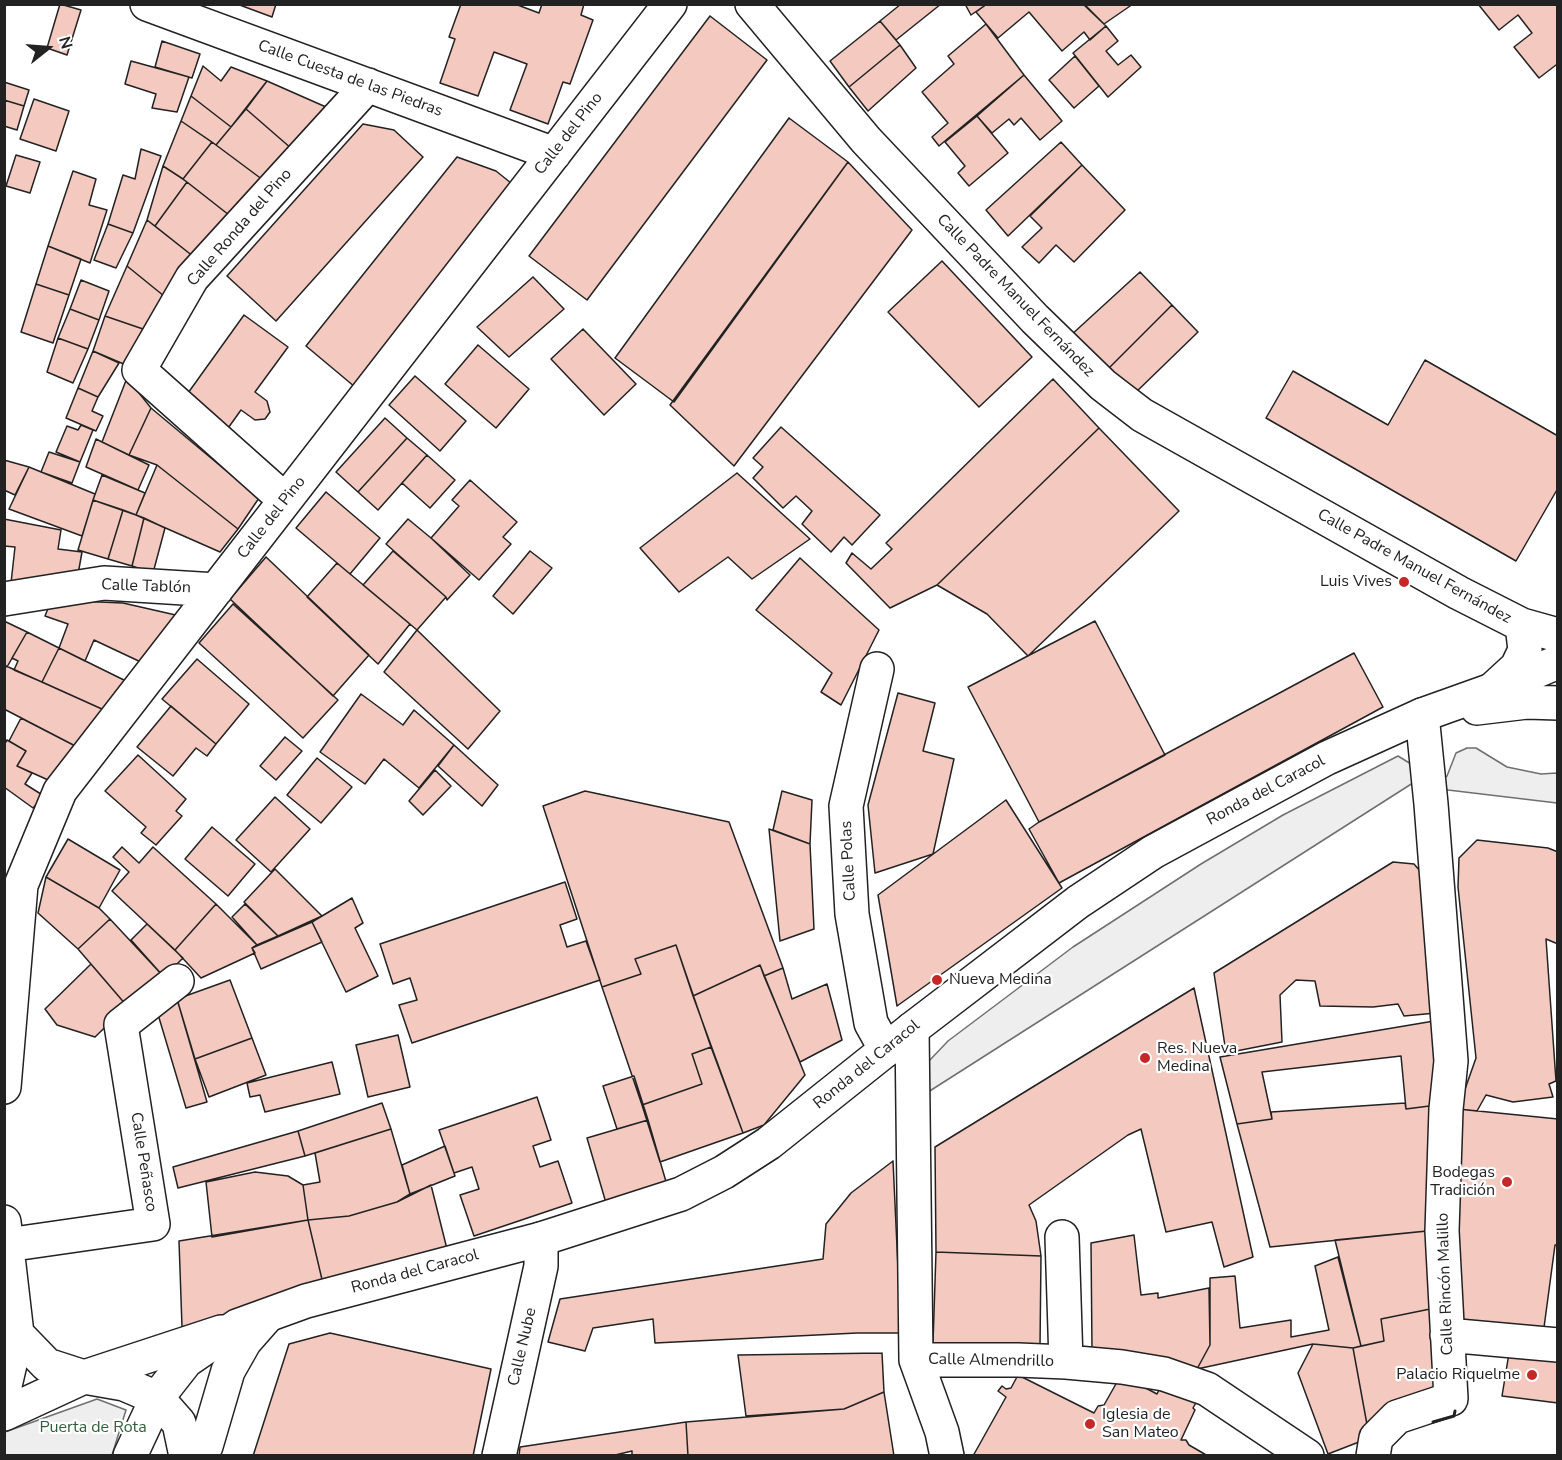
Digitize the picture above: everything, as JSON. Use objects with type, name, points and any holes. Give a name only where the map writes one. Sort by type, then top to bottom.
[{"type":"street","name":"Calle Cuesta de las Piedras","points":[[147,4],[554,154]]},
{"type":"street","points":[[214,4],[386,72],[424,106]]},
{"type":"street","name":"Calle del Pino","points":[[4,1087],[21,885],[60,791],[670,4]]},
{"type":"street","name":"Calle Padre Manuel Fernández","points":[[752,4],[866,140],[1035,319],[1103,385],[1142,415],[1459,593],[1522,626],[1557,635]]},
{"type":"street","name":"Calle Ronda del Pino","points":[[285,500],[139,370],[192,278],[368,86]]},
{"type":"street","name":"Calle Tablón","points":[[4,599],[104,583],[216,590]]},
{"type":"street","name":"Calle Padre Manuel Fernández","points":[[1492,690],[1517,667],[1525,650],[1522,626]]},
{"type":"street","name":"Ronda del Caracol","points":[[252,1321],[306,1301],[541,1239],[681,1194],[724,1172],[769,1143],[912,1029],[1078,902],[1153,852],[1327,758],[1422,716],[1492,690],[1557,662]]},
{"type":"street","name":"Calle Polas","points":[[877,669],[846,806],[852,914],[871,1023],[886,1050]]},
{"type":"street","name":"Ronda del Caracol","points":[[1422,716],[1527,702],[1557,704]]},
{"type":"street","name":"Calle Rincón Malillo","points":[[1366,1455],[1377,1438],[1397,1417],[1450,1399],[1442,1231],[1446,1109],[1451,1061],[1422,716]]},
{"type":"street","name":"Calle Peñasco","points":[[6,1233],[153,1224],[121,1025],[177,981]]},
{"type":"street","points":[[912,1029],[916,1360],[942,1432],[947,1455]]},
{"type":"street","points":[[4,1390],[17,1334],[6,1233]]},
{"type":"street","name":"Calle Almendrillo","points":[[1062,1237],[1066,1362]]},
{"type":"street","name":"Calle Nube","points":[[499,1455],[541,1266],[541,1239]]},
{"type":"street","points":[[4,1414],[84,1377],[252,1321]]},
{"type":"street","points":[[130,1455],[157,1398],[186,1361],[252,1321]]},
{"type":"street","points":[[200,1455],[206,1446],[228,1371],[245,1341],[252,1321]]},
{"type":"street","points":[[17,1334],[47,1365],[84,1377],[124,1384],[157,1398],[179,1423],[187,1451],[186,1455]]},
{"type":"street","points":[[1448,1335],[1557,1345]]},
{"type":"street","name":"Calle Almendrillo","points":[[916,1360],[1066,1362],[1122,1367],[1164,1374],[1207,1389],[1307,1455]]},
{"type":"green space","points":[[1467,748],[1476,748],[1507,767],[1541,774],[1557,773],[1557,803],[1448,790],[1440,787],[1439,783],[1447,776],[1456,753]]},
{"type":"green space","points":[[1398,756],[1411,764],[1416,781],[925,1094],[929,1061],[948,1041],[1073,947],[1201,864],[1283,815]]},
{"type":"green space","name":"Puerta de Rota","points":[[97,1399],[126,1410],[112,1455],[5,1455],[5,1432]]},
{"type":"building","points":[[60,4],[81,10],[67,55],[47,48]]},
{"type":"building","points":[[237,4],[276,4],[272,17]]},
{"type":"building","points":[[461,4],[515,4],[539,13],[542,4],[584,4],[581,15],[593,20],[570,84],[563,82],[548,124],[510,110],[527,64],[494,52],[478,96],[440,83],[455,39],[449,37]]},
{"type":"building","points":[[901,4],[941,4],[896,40],[880,21]]},
{"type":"building","points":[[965,4],[987,4],[971,15]]},
{"type":"building","points":[[987,4],[1083,4],[1106,26],[1090,40],[1084,32],[1062,51],[1029,12],[998,38],[976,12]]},
{"type":"building","points":[[1084,4],[1133,4],[1104,24]]},
{"type":"building","points":[[1478,4],[1558,4],[1558,67],[1556,65],[1539,78],[1514,47],[1532,33],[1518,15],[1499,30]]},
{"type":"building","points":[[710,16],[767,60],[587,300],[529,256]]},
{"type":"building","points":[[880,21],[900,45],[849,87],[830,61]]},
{"type":"building","points":[[986,24],[1024,75],[939,146],[932,137],[948,123],[922,92],[954,64],[948,56]]},
{"type":"building","points":[[1106,26],[1118,41],[1106,51],[1118,65],[1131,55],[1141,67],[1108,97],[1073,53]]},
{"type":"building","points":[[162,41],[200,54],[192,78],[155,67]]},
{"type":"building","points":[[900,45],[916,68],[868,111],[849,87]]},
{"type":"building","points":[[1075,56],[1099,86],[1074,108],[1049,80]]},
{"type":"building","points":[[131,61],[189,77],[177,112],[152,108],[156,94],[125,84]]},
{"type":"building","points":[[203,66],[221,81],[231,67],[267,81],[231,127],[191,96]]},
{"type":"building","points":[[1024,75],[1062,121],[1040,140],[1021,118],[1014,125],[1009,119],[992,133],[977,116]]},
{"type":"building","points":[[267,81],[326,107],[292,149],[246,109]]},
{"type":"building","points":[[4,82],[29,90],[24,106],[4,100]]},
{"type":"building","points":[[191,96],[231,127],[216,145],[181,121]]},
{"type":"building","points":[[34,99],[69,111],[56,151],[20,139]]},
{"type":"building","points":[[4,100],[24,106],[17,130],[4,126]]},
{"type":"building","points":[[246,109],[292,149],[263,180],[216,145]]},
{"type":"building","points":[[977,116],[1008,153],[969,186],[958,173],[965,166],[945,142]]},
{"type":"building","points":[[789,118],[848,162],[674,402],[615,358]]},
{"type":"building","points":[[181,121],[212,142],[183,179],[163,166]]},
{"type":"building","points":[[363,124],[394,130],[423,157],[276,321],[227,276]]},
{"type":"building","points":[[212,142],[263,180],[229,215],[183,179]]},
{"type":"building","points":[[1061,142],[1082,165],[1008,236],[986,210]]},
{"type":"building","points":[[141,149],[161,156],[133,233],[108,224],[123,175],[135,179]]},
{"type":"building","points":[[16,155],[40,162],[30,193],[6,186]]},
{"type":"building","points":[[457,157],[496,171],[516,187],[355,387],[306,346]]},
{"type":"building","points":[[848,162],[912,230],[734,466],[670,405]]},
{"type":"building","points":[[1082,165],[1125,210],[1074,262],[1056,245],[1039,263],[1022,247],[1042,228],[1030,216]]},
{"type":"building","points":[[163,166],[187,182],[155,226],[147,220]]},
{"type":"building","points":[[73,171],[96,179],[89,205],[107,210],[90,263],[48,246]]},
{"type":"building","points":[[187,182],[229,215],[194,257],[155,226]]},
{"type":"building","points":[[147,220],[194,257],[164,296],[127,266]]},
{"type":"building","points":[[108,224],[133,233],[116,268],[94,260]]},
{"type":"building","points":[[48,246],[81,259],[69,295],[36,284]]},
{"type":"building","points":[[942,261],[1032,357],[979,407],[888,312]]},
{"type":"building","points":[[127,266],[164,296],[143,329],[105,316]]},
{"type":"building","points":[[1140,272],[1172,305],[1106,371],[1070,336]]},
{"type":"building","points":[[533,277],[564,309],[509,357],[477,327]]},
{"type":"building","points":[[81,280],[109,291],[99,320],[70,309]]},
{"type":"building","points":[[36,284],[69,295],[53,343],[21,332]]},
{"type":"building","points":[[1172,305],[1198,332],[1132,396],[1106,371]]},
{"type":"building","points":[[70,309],[99,320],[88,349],[58,338]]},
{"type":"building","points":[[244,315],[288,347],[255,392],[267,401],[270,412],[265,419],[255,420],[241,410],[226,431],[183,400]]},
{"type":"building","points":[[105,316],[143,329],[126,365],[93,351]]},
{"type":"building","points":[[583,329],[636,384],[604,415],[551,359]]},
{"type":"building","points":[[58,338],[88,349],[73,383],[47,372]]},
{"type":"building","points":[[478,345],[529,389],[496,428],[445,384]]},
{"type":"building","points":[[93,351],[119,363],[98,397],[78,388]]},
{"type":"building","points":[[1425,360],[1558,436],[1558,488],[1516,561],[1266,418],[1293,371],[1388,425]]},
{"type":"building","points":[[415,376],[466,421],[440,451],[389,405]]},
{"type":"building","points":[[127,378],[151,408],[129,455],[102,442]]},
{"type":"building","points":[[1053,379],[1099,428],[937,585],[890,608],[846,563],[852,553],[871,569],[892,549],[886,543]]},
{"type":"building","points":[[78,388],[98,397],[92,411],[103,416],[96,431],[66,418]]},
{"type":"building","points":[[151,408],[259,498],[238,529],[157,465],[129,455]]},
{"type":"building","points":[[385,418],[407,438],[358,492],[336,472]]},
{"type":"building","points":[[81,425],[93,430],[80,462],[56,452],[67,426],[78,430]]},
{"type":"building","points":[[781,427],[880,515],[852,545],[844,537],[831,552],[802,524],[812,511],[796,496],[783,508],[753,478],[763,467],[753,458]]},
{"type":"building","points":[[1099,428],[1179,511],[1028,656],[987,614],[937,585]]},
{"type":"building","points":[[407,438],[427,455],[378,510],[358,492]]},
{"type":"building","points":[[96,439],[149,465],[138,490],[86,467]]},
{"type":"building","points":[[49,452],[80,462],[72,483],[41,472]]},
{"type":"building","points":[[427,455],[455,480],[430,508],[402,483]]},
{"type":"building","points":[[4,460],[29,467],[15,495],[4,490]]},
{"type":"building","points":[[157,465],[238,529],[220,552],[136,515]]},
{"type":"building","points":[[29,467],[95,494],[82,536],[9,509]]},
{"type":"building","points":[[737,473],[810,539],[752,579],[728,557],[679,592],[640,548]]},
{"type":"building","points":[[102,475],[145,493],[136,515],[93,500]]},
{"type":"building","points":[[470,480],[517,522],[503,537],[511,544],[479,580],[431,538],[459,506],[452,500]]},
{"type":"building","points":[[326,492],[380,538],[350,574],[296,528]]},
{"type":"building","points":[[93,500],[123,510],[108,559],[78,550]]},
{"type":"building","points":[[123,510],[144,518],[132,566],[108,559]]},
{"type":"building","points":[[144,518],[165,528],[153,573],[132,566]]},
{"type":"building","points":[[4,519],[61,530],[58,549],[82,552],[77,580],[11,583],[15,547],[4,546]]},
{"type":"building","points":[[408,519],[470,575],[447,600],[386,544]]},
{"type":"building","points":[[393,551],[446,597],[417,630],[363,585]]},
{"type":"building","points":[[530,551],[552,568],[513,614],[493,596]]},
{"type":"building","points":[[266,557],[369,655],[333,696],[230,599]]},
{"type":"building","points":[[800,558],[879,630],[841,705],[821,692],[832,673],[756,610]]},
{"type":"building","points":[[337,563],[410,624],[378,664],[307,597]]},
{"type":"building","points":[[76,601],[123,603],[180,616],[145,664],[94,640],[85,661],[59,648],[68,624],[45,616],[49,606]]},
{"type":"building","points":[[233,604],[338,700],[303,738],[199,643]]},
{"type":"building","points":[[4,621],[27,632],[7,667],[4,665]]},
{"type":"building","points":[[1095,621],[1165,755],[1039,822],[968,687]]},
{"type":"building","points":[[417,630],[500,711],[468,749],[384,672]]},
{"type":"building","points":[[27,632],[59,648],[42,682],[14,670],[18,661],[12,658]]},
{"type":"building","points":[[59,648],[130,683],[113,714],[42,682]]},
{"type":"building","points":[[1354,653],[1383,707],[1059,883],[1029,829]]},
{"type":"building","points":[[197,659],[249,704],[216,744],[162,699]]},
{"type":"building","points":[[4,665],[113,714],[83,750],[4,709]]},
{"type":"building","points":[[898,693],[935,703],[923,751],[954,759],[933,854],[875,873],[868,805]]},
{"type":"building","points":[[361,694],[403,725],[414,710],[454,745],[419,788],[384,759],[365,784],[320,752]]},
{"type":"building","points":[[171,706],[216,744],[207,756],[196,748],[173,776],[137,747]]},
{"type":"building","points":[[21,718],[83,750],[57,784],[17,766],[26,751],[9,741]]},
{"type":"building","points":[[285,737],[302,751],[276,780],[260,766]]},
{"type":"building","points":[[7,740],[26,751],[17,766],[32,773],[25,784],[44,796],[33,808],[4,787],[4,745]]},
{"type":"building","points":[[454,745],[498,785],[482,806],[438,766]]},
{"type":"building","points":[[138,755],[186,799],[176,811],[182,816],[156,845],[141,833],[146,827],[105,791]]},
{"type":"building","points":[[317,758],[352,787],[321,823],[287,795]]},
{"type":"building","points":[[435,770],[451,786],[423,815],[409,801]]},
{"type":"building","points":[[585,791],[729,822],[783,968],[764,976],[760,965],[693,996],[676,945],[635,959],[641,974],[602,987],[543,806]]},
{"type":"building","points":[[782,791],[812,800],[810,844],[773,830]]},
{"type":"building","points":[[275,797],[310,829],[271,872],[236,840]]},
{"type":"building","points":[[1006,800],[1062,888],[897,1006],[878,895]]},
{"type":"building","points":[[212,827],[255,864],[228,896],[185,859]]},
{"type":"building","points":[[769,829],[810,844],[814,929],[780,941]]},
{"type":"building","points":[[68,839],[120,870],[99,908],[46,877]]},
{"type":"building","points":[[1477,840],[1548,848],[1558,852],[1558,944],[1546,939],[1556,1081],[1549,1084],[1553,1097],[1513,1102],[1486,1095],[1477,1111],[1458,1109],[1476,1058],[1458,887],[1459,858]]},
{"type":"building","points":[[122,847],[139,863],[153,847],[216,904],[175,950],[112,891],[129,872],[113,857]]},
{"type":"building","points":[[1393,862],[1414,864],[1427,879],[1436,1013],[1404,1016],[1398,1004],[1373,1007],[1320,1006],[1315,981],[1296,980],[1280,995],[1282,1042],[1226,1053],[1214,973]]},
{"type":"building","points":[[275,869],[322,916],[278,936],[244,902]]},
{"type":"building","points":[[46,877],[99,908],[110,919],[78,949],[38,913]]},
{"type":"building","points":[[565,882],[577,919],[560,925],[567,947],[586,941],[600,980],[412,1043],[399,1005],[417,1000],[410,978],[393,984],[380,944]]},
{"type":"building","points":[[352,898],[363,923],[355,928],[378,976],[346,992],[312,922]]},
{"type":"building","points":[[216,904],[257,945],[252,948],[255,953],[201,978],[175,950]]},
{"type":"building","points":[[245,904],[278,936],[257,945],[232,917]]},
{"type":"building","points":[[110,919],[164,977],[127,1006],[78,949]]},
{"type":"building","points":[[312,922],[322,942],[261,969],[252,948]]},
{"type":"building","points":[[147,924],[183,958],[164,977],[131,940]]},
{"type":"building","points":[[676,945],[711,1047],[692,1054],[702,1084],[642,1105],[602,987],[641,974],[635,959]]},
{"type":"building","points":[[91,964],[127,1006],[95,1037],[57,1025],[45,1009]]},
{"type":"building","points":[[760,965],[805,1075],[764,1125],[743,1133],[693,996]]},
{"type":"building","points":[[783,968],[792,999],[827,984],[842,1040],[800,1062],[764,976]]},
{"type":"building","points":[[230,980],[252,1038],[195,1059],[177,999]]},
{"type":"building","name":"Res. Nueva Medina","points":[[1194,988],[1253,1257],[1224,1267],[1212,1222],[1166,1232],[1141,1129],[1128,1135],[1029,1205],[1036,1221],[1041,1256],[936,1252],[935,1147]]},
{"type":"building","points":[[177,999],[207,1102],[186,1108],[157,1011]]},
{"type":"building","points":[[1434,1021],[1437,1105],[1406,1109],[1401,1056],[1262,1072],[1272,1119],[1237,1124],[1220,1057]]},
{"type":"building","points":[[398,1035],[410,1087],[368,1097],[356,1045]]},
{"type":"building","points":[[252,1038],[266,1075],[209,1097],[195,1059]]},
{"type":"building","points":[[711,1047],[743,1133],[660,1162],[642,1105],[702,1084],[692,1054]]},
{"type":"building","points":[[332,1062],[340,1094],[265,1112],[260,1095],[250,1097],[247,1083]]},
{"type":"building","points":[[634,1076],[648,1120],[617,1129],[603,1086]]},
{"type":"building","points":[[537,1097],[551,1140],[533,1146],[540,1167],[558,1161],[572,1203],[474,1236],[460,1195],[479,1189],[472,1167],[454,1173],[439,1130]]},
{"type":"building","points":[[382,1103],[391,1129],[305,1156],[298,1131]]},
{"type":"building","points":[[1405,1103],[1406,1109],[1437,1105],[1437,1230],[1270,1247],[1237,1124],[1272,1119],[1271,1112]]},
{"type":"building","name":"Bodegas Tradición","points":[[1458,1109],[1558,1119],[1558,1245],[1555,1245],[1543,1335],[1454,1331]]},
{"type":"building","points":[[648,1120],[667,1185],[606,1203],[587,1138]]},
{"type":"building","points":[[391,1129],[410,1194],[397,1202],[349,1216],[308,1220],[303,1185],[320,1182],[315,1153]]},
{"type":"building","points":[[298,1131],[305,1156],[178,1188],[173,1167]]},
{"type":"building","points":[[445,1146],[455,1176],[410,1194],[402,1165]]},
{"type":"building","points":[[893,1161],[901,1333],[655,1343],[653,1319],[593,1328],[585,1351],[548,1342],[560,1299],[823,1259],[826,1224],[851,1193]]},
{"type":"building","points":[[255,1172],[288,1176],[303,1185],[308,1220],[212,1237],[206,1182]]},
{"type":"building","points":[[431,1185],[448,1253],[324,1288],[308,1220],[349,1216],[397,1202]]},
{"type":"building","points":[[308,1220],[324,1288],[182,1327],[179,1241]]},
{"type":"building","points":[[1437,1230],[1440,1307],[1381,1319],[1384,1341],[1361,1346],[1335,1240]]},
{"type":"building","points":[[1134,1235],[1141,1295],[1158,1293],[1158,1298],[1209,1288],[1210,1345],[1197,1369],[1092,1350],[1091,1243]]},
{"type":"building","points":[[936,1252],[1041,1256],[1040,1346],[933,1343]]},
{"type":"building","points":[[1338,1257],[1361,1346],[1353,1348],[1313,1344],[1197,1369],[1210,1345],[1210,1278],[1235,1276],[1240,1328],[1291,1320],[1291,1337],[1329,1330],[1315,1266]]},
{"type":"building","points":[[1440,1307],[1444,1384],[1395,1401],[1368,1430],[1353,1348],[1384,1341],[1381,1319]]},
{"type":"building","points":[[330,1333],[491,1369],[473,1456],[253,1456],[289,1344]]},
{"type":"building","points":[[1313,1344],[1353,1348],[1368,1430],[1359,1442],[1328,1454],[1298,1373]]},
{"type":"building","name":"Palacio Riquelme","points":[[1510,1347],[1558,1353],[1558,1403],[1502,1396]]},
{"type":"building","points":[[882,1353],[884,1392],[844,1409],[746,1416],[738,1355]]},
{"type":"building","name":"Iglesia de San Mateo","points":[[1018,1375],[1094,1413],[1098,1406],[1104,1405],[1121,1375],[1157,1394],[1163,1382],[1197,1401],[1181,1440],[1186,1440],[1189,1445],[1208,1456],[973,1456],[1006,1397],[998,1391],[1002,1386],[1006,1389],[1011,1388]]},
{"type":"building","points":[[884,1392],[894,1456],[688,1456],[686,1422],[844,1409]]},
{"type":"building","points":[[686,1422],[688,1456],[632,1456],[632,1451],[611,1456],[519,1456],[520,1447]]},
{"type":"wall","points":[[1433,1422],[1454,1416],[1455,1411]]},
{"type":"place","name":"Luis Vives","points":[[1404,582]]},
{"type":"place","name":"Nueva Medina","points":[[937,980]]},
{"type":"place","name":"Res. Nueva Medina","points":[[1145,1058]]},
{"type":"place","name":"Bodegas Tradición","points":[[1507,1182]]},
{"type":"place","name":"Palacio Riquelme","points":[[1532,1375]]},
{"type":"place","name":"Iglesia de San Mateo","points":[[1090,1424]]}]
